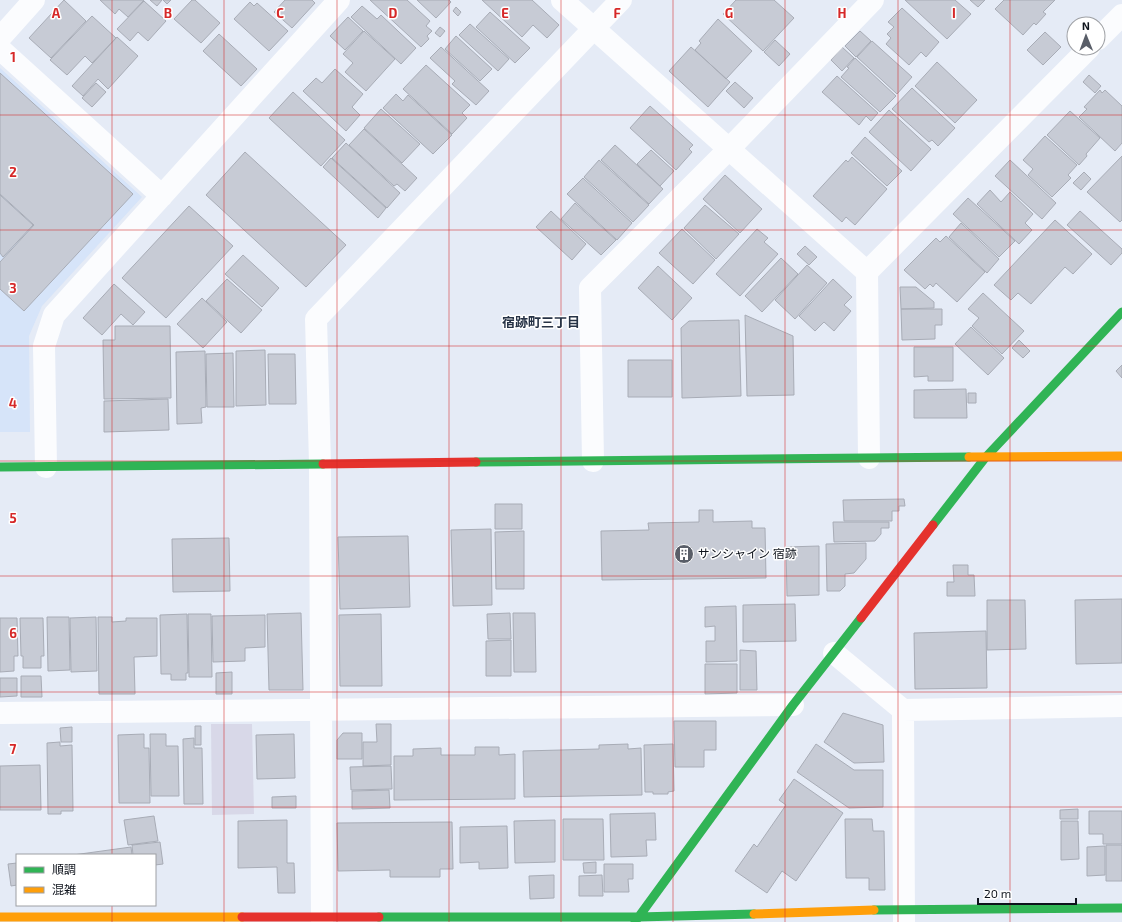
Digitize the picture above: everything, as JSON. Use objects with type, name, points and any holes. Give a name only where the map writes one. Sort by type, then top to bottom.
[{"type":"street","points":[[0,38],[34,0]]},
{"type":"street","points":[[46,467],[44,346],[54,316],[339,0]]},
{"type":"street","points":[[562,0],[867,272]]},
{"type":"street","points":[[322,919],[320,463],[316,319],[621,0]]},
{"type":"street","points":[[593,460],[590,288],[730,149],[873,0]]},
{"type":"street","points":[[1106,31],[1122,15]]},
{"type":"street","points":[[0,49],[162,196]]},
{"type":"street","points":[[869,458],[867,272],[1081,56]]},
{"type":"street","points":[[637,919],[793,705],[985,458],[1122,312]]},
{"type":"street","points":[[0,467],[1122,456]]},
{"type":"street","points":[[834,653],[903,710],[1122,706]]},
{"type":"street","points":[[0,713],[793,705]]},
{"type":"street","points":[[903,710],[904,916]]},
{"type":"street","points":[[0,917],[637,919],[904,916],[1122,908]]},
{"type":"shaded area","points":[[0,68],[142,197],[42,306],[29,336],[30,432],[0,432]]},
{"type":"shaded area","points":[[211,724],[252,724],[254,814],[212,815]]},
{"type":"building","points":[[64,0],[86,21],[51,58],[29,38]]},
{"type":"building","points":[[100,0],[144,0],[128,17],[119,9],[115,14]]},
{"type":"building","points":[[150,0],[162,0],[157,6]]},
{"type":"building","points":[[163,0],[171,0],[167,4]]},
{"type":"building","points":[[192,0],[195,0],[220,23],[201,43],[174,19]]},
{"type":"building","points":[[285,0],[312,0],[315,3],[292,28],[274,12]]},
{"type":"building","points":[[370,0],[407,0],[430,21],[426,26],[432,31],[427,36],[429,39],[421,47]]},
{"type":"building","points":[[417,0],[449,0],[451,2],[436,18]]},
{"type":"building","points":[[482,0],[532,0],[559,25],[547,38],[533,25],[522,37]]},
{"type":"building","points":[[736,0],[774,0],[794,18],[763,51],[723,14]]},
{"type":"building","points":[[905,0],[955,0],[971,14],[947,39]]},
{"type":"building","points":[[970,0],[985,0],[978,7]]},
{"type":"building","points":[[1004,0],[1055,0],[1043,12],[1046,14],[1036,25],[1034,23],[1023,35],[995,9]]},
{"type":"building","points":[[144,1],[166,21],[148,41],[138,32],[130,41],[117,29]]},
{"type":"building","points":[[250,2],[254,6],[257,3],[288,31],[269,51],[234,19]]},
{"type":"building","points":[[362,6],[377,19],[381,15],[416,48],[401,64],[351,17]]},
{"type":"building","points":[[456,7],[461,12],[458,16],[453,11]]},
{"type":"building","points":[[902,8],[939,42],[926,57],[921,52],[909,65],[886,44],[891,38],[887,34],[894,27],[888,22]]},
{"type":"building","points":[[490,12],[530,48],[515,63],[476,27]]},
{"type":"building","points":[[92,16],[116,38],[92,63],[85,56],[67,75],[50,60]]},
{"type":"building","points":[[348,17],[363,31],[345,50],[330,36]]},
{"type":"building","points":[[718,19],[752,51],[726,79],[695,50],[701,43],[699,41]]},
{"type":"building","points":[[470,24],[509,59],[498,71],[459,35]]},
{"type":"building","points":[[440,27],[445,31],[440,37],[435,33]]},
{"type":"building","points":[[364,31],[395,59],[366,91],[345,72],[353,63],[343,54]]},
{"type":"building","points":[[860,31],[871,41],[856,57],[845,46]]},
{"type":"building","points":[[1045,32],[1061,47],[1043,65],[1027,50]]},
{"type":"building","points":[[219,34],[257,69],[241,86],[203,51]]},
{"type":"building","points":[[456,36],[492,69],[480,81],[445,49]]},
{"type":"building","points":[[117,37],[138,56],[108,89],[98,79],[83,96],[72,86]]},
{"type":"building","points":[[775,40],[790,54],[779,66],[764,52]]},
{"type":"building","points":[[872,41],[912,77],[897,94],[857,57]]},
{"type":"building","points":[[441,47],[489,91],[476,105],[452,84],[455,81],[430,58]]},
{"type":"building","points":[[691,47],[730,82],[708,107],[669,71]]},
{"type":"building","points":[[842,47],[854,58],[842,71],[831,60]]},
{"type":"building","points":[[855,58],[896,96],[880,112],[841,77]]},
{"type":"building","points":[[937,62],[977,100],[955,123],[915,86]]},
{"type":"building","points":[[426,65],[470,105],[462,113],[467,118],[452,134],[403,89]]},
{"type":"building","points":[[335,69],[363,94],[352,107],[360,115],[346,131],[303,91],[316,78],[322,83]]},
{"type":"building","points":[[0,73],[133,194],[24,311],[0,289],[0,262],[34,225],[0,194]]},
{"type":"building","points":[[1089,75],[1101,86],[1095,93],[1083,82]]},
{"type":"building","points":[[837,76],[878,113],[871,121],[866,116],[859,125],[822,92]]},
{"type":"building","points":[[735,82],[753,98],[744,108],[726,91]]},
{"type":"building","points":[[96,83],[106,92],[92,107],[82,98]]},
{"type":"building","points":[[912,88],[955,128],[938,146],[932,140],[929,142],[892,109]]},
{"type":"building","points":[[1100,90],[1102,93],[1105,90],[1122,106],[1122,143],[1115,151],[1079,117],[1087,109],[1084,107]]},
{"type":"building","points":[[293,92],[345,140],[321,166],[269,118]]},
{"type":"building","points":[[396,94],[403,101],[408,95],[452,135],[433,154],[383,108]]},
{"type":"building","points":[[650,106],[693,145],[689,149],[692,152],[676,170],[630,128]]},
{"type":"building","points":[[381,109],[420,144],[402,163],[364,128]]},
{"type":"building","points":[[889,110],[931,149],[911,171],[869,132]]},
{"type":"building","points":[[1070,111],[1100,138],[1086,154],[1087,156],[1079,165],[1047,135]]},
{"type":"building","points":[[364,129],[417,178],[405,191],[397,184],[394,186],[349,145]]},
{"type":"building","points":[[1045,136],[1077,165],[1068,175],[1071,178],[1052,197],[1028,175],[1033,169],[1023,160]]},
{"type":"building","points":[[865,137],[902,171],[887,186],[851,153]]},
{"type":"building","points":[[346,143],[400,193],[387,208],[332,158]]},
{"type":"building","points":[[615,145],[663,189],[649,204],[601,160]]},
{"type":"building","points":[[651,150],[674,171],[660,186],[637,164]]},
{"type":"building","points":[[245,152],[346,245],[306,287],[206,195]]},
{"type":"building","points":[[1122,156],[1122,220],[1120,222],[1087,192]]},
{"type":"building","points":[[852,157],[887,189],[855,225],[846,217],[842,222],[813,196],[846,160],[848,162]]},
{"type":"building","points":[[331,158],[386,208],[378,218],[323,167]]},
{"type":"building","points":[[599,160],[649,205],[633,222],[584,177]]},
{"type":"building","points":[[1010,160],[1056,203],[1042,219],[995,176]]},
{"type":"building","points":[[1084,172],[1091,179],[1081,190],[1073,183]]},
{"type":"building","points":[[725,175],[762,209],[740,233],[703,199]]},
{"type":"building","points":[[583,178],[632,223],[617,240],[567,194]]},
{"type":"building","points":[[990,190],[1001,202],[1010,192],[1033,214],[1025,223],[1032,230],[1019,244],[977,204]]},
{"type":"building","points":[[0,195],[33,225],[3,257],[0,253]]},
{"type":"building","points":[[968,198],[1015,241],[999,257],[953,214]]},
{"type":"building","points":[[575,203],[616,240],[601,255],[561,219]]},
{"type":"building","points":[[705,205],[739,234],[716,259],[684,228]]},
{"type":"building","points":[[189,206],[233,246],[166,318],[122,278]]},
{"type":"building","points":[[551,211],[586,244],[572,260],[536,227]]},
{"type":"building","points":[[1080,211],[1122,249],[1122,253],[1111,265],[1067,225]]},
{"type":"building","points":[[1055,220],[1092,254],[1073,274],[1065,267],[1031,304],[1018,293],[1011,300],[994,285]]},
{"type":"building","points":[[961,223],[999,259],[987,273],[949,237]]},
{"type":"building","points":[[682,229],[715,260],[693,284],[659,253]]},
{"type":"building","points":[[757,229],[768,238],[764,242],[778,254],[740,296],[716,274]]},
{"type":"building","points":[[946,236],[985,272],[957,302],[936,283],[933,287],[930,284],[925,289],[904,270],[936,238],[940,242]]},
{"type":"building","points":[[805,246],[817,257],[809,265],[797,254]]},
{"type":"building","points":[[243,255],[279,288],[262,307],[225,274]]},
{"type":"building","points":[[781,258],[798,274],[762,312],[745,296]]},
{"type":"building","points":[[807,265],[827,283],[795,319],[775,300]]},
{"type":"building","points":[[658,266],[692,298],[672,320],[638,288]]},
{"type":"building","points":[[227,279],[262,310],[241,333],[206,301]]},
{"type":"building","points":[[833,279],[852,297],[844,305],[851,311],[834,331],[824,322],[815,331],[799,316]]},
{"type":"building","points":[[114,284],[145,312],[133,325],[121,314],[102,335],[83,318]]},
{"type":"building","points":[[900,287],[916,287],[934,302],[934,308],[901,309]]},
{"type":"building","points":[[983,293],[1024,331],[1002,354],[972,326],[979,318],[968,309]]},
{"type":"building","points":[[202,298],[227,322],[203,348],[177,324]]},
{"type":"building","points":[[901,309],[942,309],[942,325],[935,325],[935,339],[902,340]]},
{"type":"building","points":[[745,315],[793,336],[794,395],[747,396]]},
{"type":"building","points":[[739,320],[741,396],[682,398],[681,328],[689,321]]},
{"type":"building","points":[[115,326],[170,326],[171,398],[104,399],[103,340],[115,340]]},
{"type":"building","points":[[971,327],[1004,358],[988,375],[955,344]]},
{"type":"building","points":[[1019,340],[1030,351],[1023,358],[1012,348]]},
{"type":"building","points":[[914,347],[953,347],[953,381],[928,381],[928,376],[914,377]]},
{"type":"building","points":[[265,350],[266,405],[236,406],[236,351]]},
{"type":"building","points":[[205,351],[206,407],[201,408],[202,423],[177,424],[176,352]]},
{"type":"building","points":[[233,353],[234,407],[207,407],[206,354]]},
{"type":"building","points":[[268,354],[295,354],[296,404],[269,404]]},
{"type":"building","points":[[628,360],[672,360],[672,397],[628,397]]},
{"type":"building","points":[[1122,365],[1122,378],[1116,371]]},
{"type":"building","points":[[966,389],[967,418],[914,418],[914,390]]},
{"type":"building","points":[[968,393],[976,393],[976,403],[968,403]]},
{"type":"building","points":[[168,399],[169,430],[104,432],[104,401]]},
{"type":"building","points":[[904,499],[905,506],[899,506],[899,511],[892,511],[892,521],[844,521],[843,500]]},
{"type":"building","points":[[495,504],[522,504],[522,529],[495,529]]},
{"type":"building","name":"サンシャイン 宿跡","points":[[699,510],[713,510],[713,522],[752,521],[752,528],[765,528],[766,578],[602,580],[601,531],[649,530],[648,523],[699,522]]},
{"type":"building","points":[[833,522],[889,522],[889,528],[881,528],[881,534],[875,541],[834,542]]},
{"type":"building","points":[[491,529],[492,605],[453,606],[451,530]]},
{"type":"building","points":[[524,531],[524,589],[496,589],[495,532]]},
{"type":"building","points":[[408,536],[410,607],[340,609],[338,537]]},
{"type":"building","points":[[229,538],[230,591],[173,592],[172,539]]},
{"type":"building","points":[[866,543],[866,559],[854,573],[845,574],[845,586],[840,591],[827,591],[826,544]]},
{"type":"building","points":[[819,546],[819,595],[787,596],[786,547]]},
{"type":"building","points":[[953,565],[968,565],[968,575],[974,575],[975,596],[947,596],[947,582],[954,582]]},
{"type":"building","points":[[1122,599],[1122,663],[1076,664],[1075,600]]},
{"type":"building","points":[[987,600],[1025,600],[1026,649],[987,650]]},
{"type":"building","points":[[795,604],[796,641],[743,642],[743,605]]},
{"type":"building","points":[[736,606],[737,661],[706,662],[706,641],[715,641],[715,626],[705,627],[705,607]]},
{"type":"building","points":[[301,613],[303,690],[269,690],[267,614]]},
{"type":"building","points":[[510,613],[511,639],[488,639],[487,614]]},
{"type":"building","points":[[513,613],[535,613],[536,672],[514,672]]},
{"type":"building","points":[[187,614],[188,673],[186,673],[186,680],[171,680],[171,674],[161,674],[160,615]]},
{"type":"building","points":[[188,614],[211,614],[212,677],[189,677]]},
{"type":"building","points":[[381,614],[382,686],[340,686],[339,615]]},
{"type":"building","points":[[265,615],[265,647],[245,648],[245,661],[213,662],[212,616]]},
{"type":"building","points":[[47,617],[69,617],[70,670],[48,671]]},
{"type":"building","points":[[96,617],[97,671],[71,672],[70,618]]},
{"type":"building","points":[[98,617],[112,617],[112,622],[126,621],[126,618],[157,618],[157,656],[134,657],[135,694],[99,694]]},
{"type":"building","points":[[0,618],[17,618],[18,656],[14,656],[14,671],[0,672]]},
{"type":"building","points":[[20,618],[43,618],[44,656],[41,656],[41,668],[23,668],[23,656],[21,656]]},
{"type":"building","points":[[986,631],[987,688],[915,689],[914,633]]},
{"type":"building","points":[[511,640],[511,676],[486,676],[486,641]]},
{"type":"building","points":[[740,650],[756,651],[757,690],[740,690]]},
{"type":"building","points":[[705,664],[737,664],[737,693],[705,694]]},
{"type":"building","points":[[232,672],[232,694],[216,694],[216,673]]},
{"type":"building","points":[[21,676],[41,676],[42,697],[21,697]]},
{"type":"building","points":[[0,678],[17,678],[17,696],[0,697]]},
{"type":"building","points":[[843,713],[883,725],[884,762],[854,763],[824,742]]},
{"type":"building","points":[[674,721],[716,721],[716,750],[704,750],[704,767],[675,767]]},
{"type":"building","points":[[376,724],[391,724],[391,765],[363,766],[363,742],[377,742]]},
{"type":"building","points":[[195,726],[201,726],[201,745],[195,745]]},
{"type":"building","points":[[72,727],[72,742],[61,742],[60,728]]},
{"type":"building","points":[[343,733],[362,733],[362,759],[337,759],[337,740]]},
{"type":"building","points":[[144,734],[144,748],[149,748],[150,803],[119,803],[118,735]]},
{"type":"building","points":[[150,734],[166,734],[166,746],[178,746],[179,796],[151,796]]},
{"type":"building","points":[[294,734],[295,778],[257,779],[256,735]]},
{"type":"building","points":[[194,738],[194,748],[202,748],[203,804],[184,804],[183,739]]},
{"type":"building","points":[[60,742],[60,746],[72,745],[73,811],[61,811],[61,814],[48,814],[47,743]]},
{"type":"building","points":[[628,744],[628,749],[641,748],[642,795],[524,797],[523,751],[599,749],[599,745]]},
{"type":"building","points":[[673,744],[674,791],[668,792],[668,794],[653,794],[653,792],[645,792],[644,745]]},
{"type":"building","points":[[816,744],[854,770],[883,770],[883,807],[849,808],[797,772]]},
{"type":"building","points":[[475,747],[499,747],[499,755],[515,754],[515,799],[394,800],[394,756],[413,756],[413,749],[441,748],[441,755],[475,755]]},
{"type":"building","points":[[40,765],[41,810],[0,810],[0,766]]},
{"type":"building","points":[[391,766],[392,789],[351,790],[350,767]]},
{"type":"building","points":[[794,779],[843,813],[796,881],[782,871],[767,893],[735,871],[754,844],[757,847],[786,805],[779,800]]},
{"type":"building","points":[[389,790],[390,808],[352,809],[352,791]]},
{"type":"building","points":[[296,796],[296,808],[272,808],[272,797]]},
{"type":"building","points":[[1078,809],[1078,819],[1060,819],[1060,810]]},
{"type":"building","points":[[1089,811],[1122,811],[1122,844],[1103,844],[1103,834],[1089,834]]},
{"type":"building","points":[[655,813],[656,840],[646,840],[647,856],[611,857],[610,814]]},
{"type":"building","points":[[154,816],[158,841],[128,845],[124,820]]},
{"type":"building","points":[[563,819],[603,819],[604,860],[563,860]]},
{"type":"building","points":[[845,819],[872,819],[873,831],[884,831],[885,890],[869,890],[869,878],[846,878]]},
{"type":"building","points":[[287,820],[287,863],[294,863],[295,893],[278,893],[277,867],[238,868],[238,821]]},
{"type":"building","points":[[555,820],[555,862],[515,863],[514,821]]},
{"type":"building","points":[[1061,821],[1078,821],[1079,859],[1061,860]]},
{"type":"building","points":[[452,822],[453,869],[440,869],[440,877],[390,877],[390,870],[338,871],[337,823]]},
{"type":"building","points":[[507,826],[508,868],[479,869],[479,862],[460,863],[460,827]]},
{"type":"building","points":[[160,842],[163,864],[156,865],[156,854],[133,854],[132,845]]},
{"type":"building","points":[[1106,845],[1122,845],[1122,881],[1106,881]]},
{"type":"building","points":[[1105,846],[1105,875],[1087,876],[1087,847]]},
{"type":"building","points":[[131,847],[132,854],[80,854]]},
{"type":"building","points":[[596,862],[596,873],[584,873],[583,863]]},
{"type":"building","points":[[16,863],[16,885],[11,886],[8,864]]},
{"type":"building","points":[[604,864],[633,864],[633,879],[628,879],[629,892],[604,892]]},
{"type":"building","points":[[554,875],[554,898],[530,899],[529,876]]},
{"type":"building","points":[[602,875],[603,896],[579,896],[579,876]]},
{"type":"traffic: fast","points":[[933,525],[985,458],[1122,312]]},
{"type":"traffic: fast","points":[[476,462],[969,457]]},
{"type":"traffic: fast","points":[[0,467],[323,464]]},
{"type":"traffic: fast","points":[[635,922],[793,705],[861,618]]},
{"type":"traffic: fast","points":[[874,910],[1122,908]]},
{"type":"traffic: fast","points":[[379,917],[638,917],[754,914]]},
{"type":"traffic: slow","points":[[969,457],[1122,456]]},
{"type":"traffic: slow","points":[[754,914],[874,910]]},
{"type":"traffic: slow","points":[[0,917],[242,917]]},
{"type":"traffic: jam","points":[[323,464],[476,462]]},
{"type":"traffic: jam","points":[[861,618],[933,525]]},
{"type":"traffic: jam","points":[[242,917],[379,917]]},
{"type":"place","name":"サンシャイン 宿跡","points":[[684,554]]},
{"type":"district","name":"宿跡町三丁目","points":[[541,322]]}]
